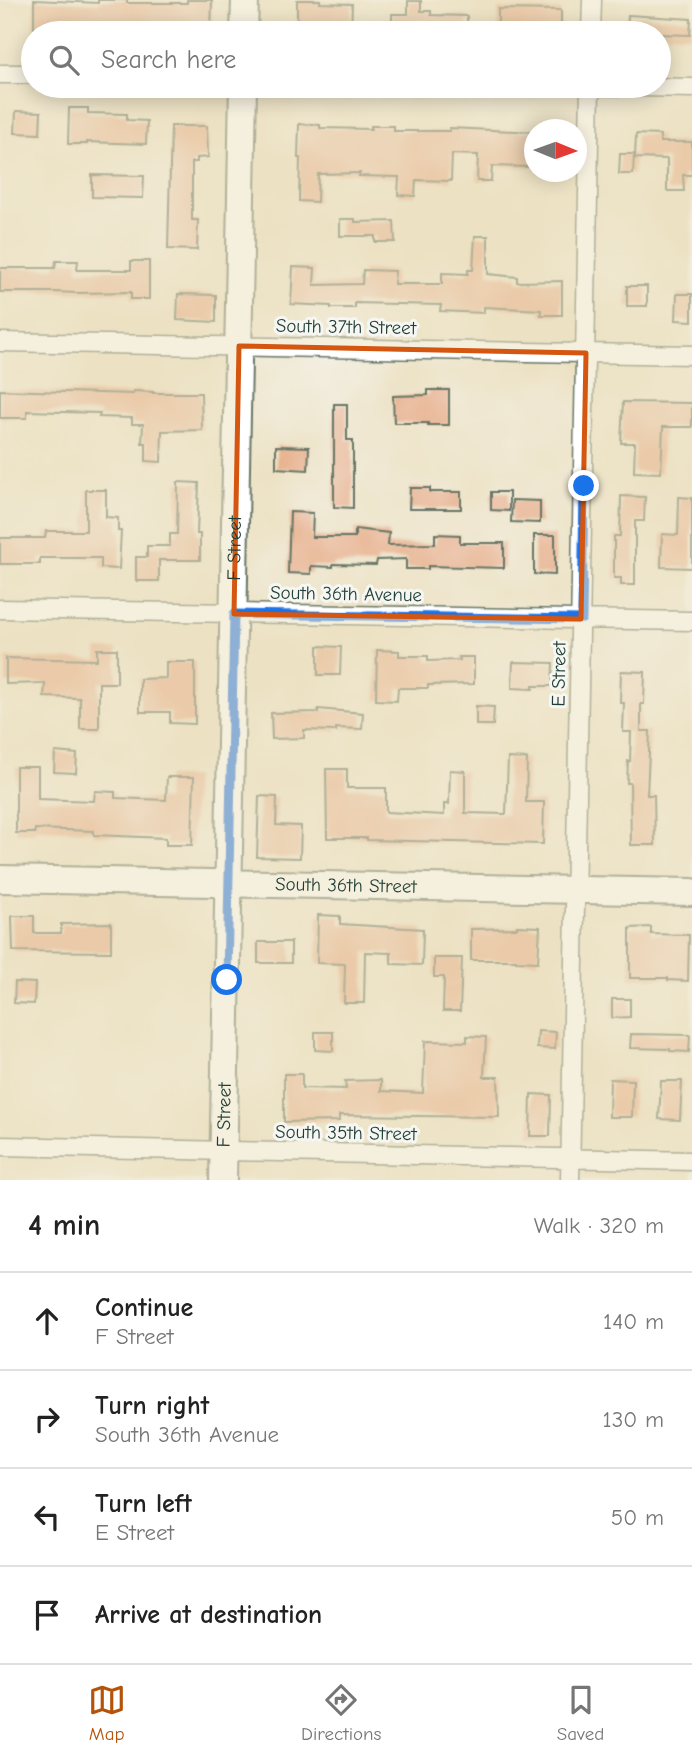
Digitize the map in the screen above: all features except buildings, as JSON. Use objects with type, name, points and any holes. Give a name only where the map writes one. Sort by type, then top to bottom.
[{"type":"main road","points":[[244,21],[245,0]]},
{"type":"main road","name":"F Street","points":[[223,1180],[243,98]]},
{"type":"main road","name":"South 36th Street","points":[[0,879],[692,892]]},
{"type":"street","points":[[591,21],[592,0]]},
{"type":"street","points":[[0,74],[21,74]]},
{"type":"street","points":[[671,88],[692,88]]},
{"type":"street","name":"E Street","points":[[570,1180],[591,98]]},
{"type":"street","name":"South 37th Street","points":[[0,342],[692,355]]},
{"type":"street","name":"South 36th Avenue","points":[[0,609],[692,621]]},
{"type":"street","name":"South 35th Street","points":[[0,1146],[692,1161]]},
{"type":"highlighted area","points":[[239,346],[586,353],[581,619],[234,614]]},
{"type":"route","points":[[227,980],[234,614],[582,619],[584,486]]}]
